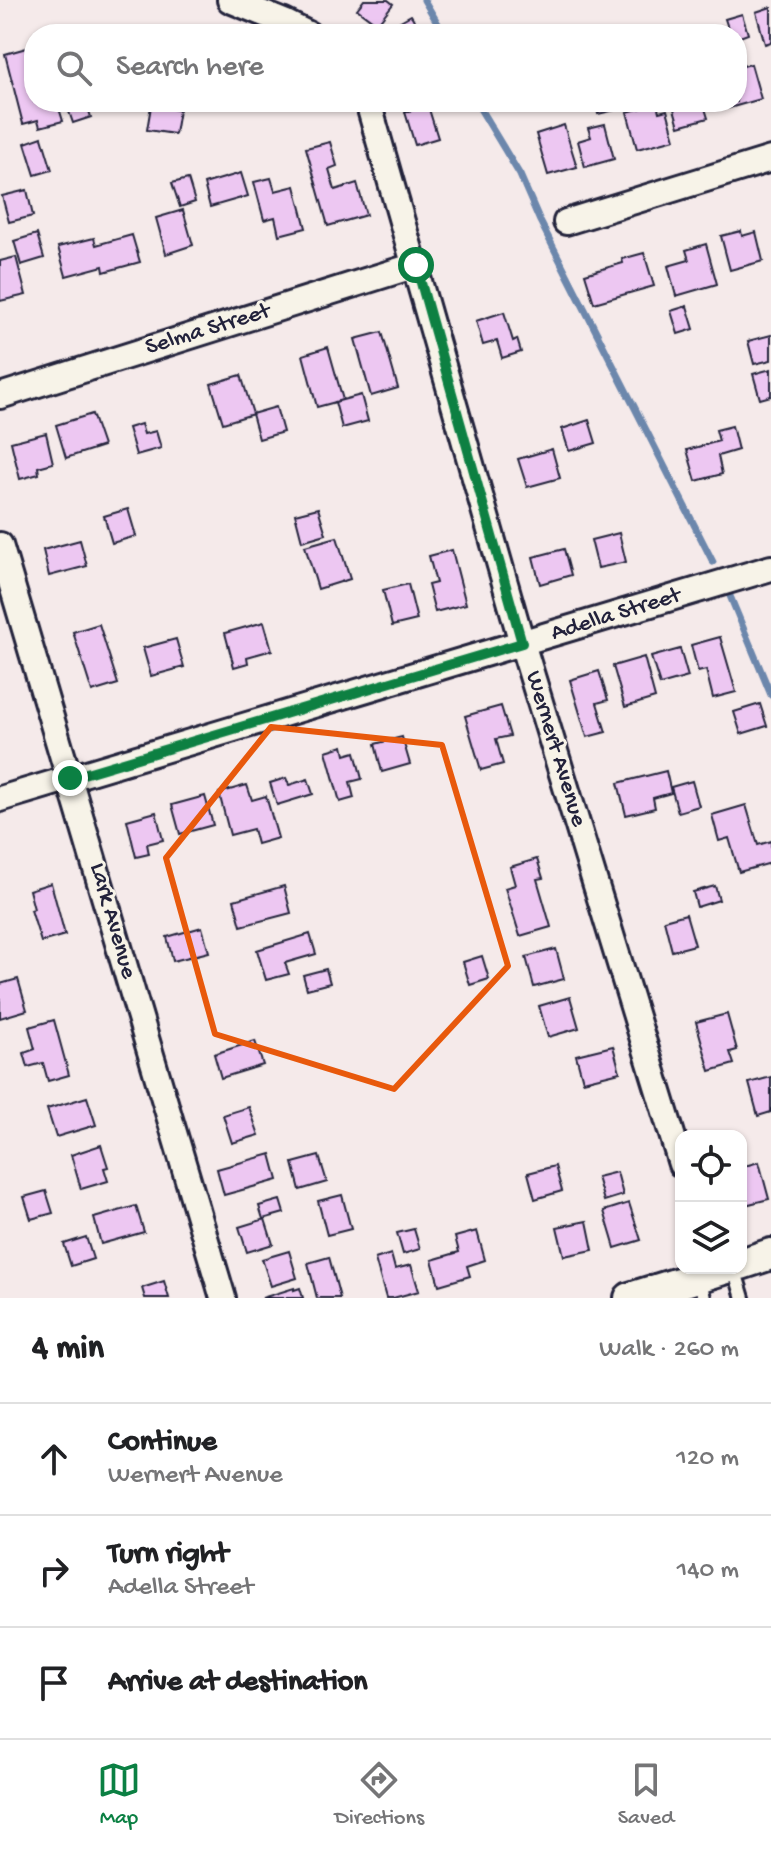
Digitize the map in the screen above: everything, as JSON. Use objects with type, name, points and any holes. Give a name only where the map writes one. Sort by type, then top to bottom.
[{"type":"street","points":[[230,0],[288,24]]},
{"type":"street","name":"Wernert Avenue","points":[[371,112],[522,643],[675,1144]]},
{"type":"street","points":[[566,222],[771,159]]},
{"type":"street","name":"Selma Street","points":[[0,396],[416,265]]},
{"type":"street","name":"Lark Avenue","points":[[0,545],[223,1298]]},
{"type":"street","name":"Adella Street","points":[[0,799],[771,568]]},
{"type":"street","points":[[747,1263],[771,1254]]},
{"type":"street","points":[[630,1298],[715,1274]]},
{"type":"lane","points":[[720,1274],[743,1298]]},
{"type":"highlighted area","points":[[271,727],[442,745],[508,966],[394,1089],[215,1034],[166,858]]},
{"type":"building","points":[[364,0],[388,0],[393,4],[377,24],[357,9]]},
{"type":"building","points":[[771,7],[771,42],[765,44],[756,12]]},
{"type":"building","points":[[742,14],[745,24],[727,24],[725,19]]},
{"type":"building","points":[[411,15],[416,24],[395,24]]},
{"type":"building","points":[[24,49],[24,112],[60,112],[63,121],[40,127],[38,120],[23,124],[5,54]]},
{"type":"building","points":[[751,64],[761,99],[747,103],[747,65]]},
{"type":"building","points":[[69,112],[89,112],[91,117],[73,123]]},
{"type":"building","points":[[150,112],[179,112],[175,134],[147,130]]},
{"type":"building","points":[[405,112],[430,112],[438,138],[415,145]]},
{"type":"building","points":[[627,112],[668,112],[675,139],[637,149]]},
{"type":"building","points":[[675,112],[706,112],[708,118],[679,126]]},
{"type":"building","points":[[605,124],[614,159],[585,167],[578,141],[591,137],[588,128]]},
{"type":"building","points":[[564,125],[577,167],[548,175],[536,134]]},
{"type":"building","points":[[42,137],[52,170],[35,175],[25,143]]},
{"type":"building","points":[[330,142],[337,166],[329,169],[335,190],[357,183],[366,215],[328,226],[306,148]]},
{"type":"building","points":[[241,173],[248,196],[210,207],[204,184]]},
{"type":"building","points":[[271,178],[275,191],[295,186],[306,228],[279,235],[275,217],[264,220],[254,182]]},
{"type":"building","points":[[188,179],[195,202],[180,207],[172,183]]},
{"type":"building","points":[[27,190],[33,216],[9,222],[2,196]]},
{"type":"building","points":[[183,210],[193,245],[166,254],[156,218]]},
{"type":"building","points":[[741,231],[742,236],[756,232],[763,261],[730,270],[721,236]]},
{"type":"building","points":[[37,234],[44,258],[21,265],[14,241]]},
{"type":"building","points":[[132,235],[140,262],[104,272],[103,266],[66,276],[58,247],[94,238],[96,245]]},
{"type":"building","points":[[706,244],[717,284],[676,296],[668,266],[689,260],[686,250]]},
{"type":"building","points":[[644,253],[654,286],[594,303],[585,274]]},
{"type":"building","points":[[16,257],[26,295],[0,301],[0,261]]},
{"type":"building","points":[[687,306],[694,329],[678,334],[671,311]]},
{"type":"building","points":[[504,312],[513,341],[517,339],[521,352],[502,358],[497,341],[483,345],[476,321]]},
{"type":"building","points":[[382,332],[398,388],[371,396],[355,339]]},
{"type":"building","points":[[771,335],[771,360],[754,364],[748,341]]},
{"type":"building","points":[[328,347],[343,400],[317,407],[303,355]]},
{"type":"building","points":[[771,369],[771,396],[760,399],[753,374]]},
{"type":"building","points":[[241,375],[253,414],[223,423],[211,384]]},
{"type":"building","points":[[361,395],[368,421],[342,428],[335,402]]},
{"type":"building","points":[[276,407],[283,432],[259,439],[252,414]]},
{"type":"building","points":[[92,414],[103,446],[66,458],[56,425]]},
{"type":"building","points":[[589,420],[596,443],[569,451],[562,429]]},
{"type":"building","points":[[141,424],[144,434],[156,431],[161,448],[136,455],[128,428]]},
{"type":"building","points":[[732,426],[738,450],[718,456],[722,474],[696,481],[687,450],[719,441],[716,430]]},
{"type":"building","points":[[46,433],[53,463],[38,467],[39,474],[20,479],[11,442]]},
{"type":"building","points":[[552,449],[560,478],[527,487],[518,459]]},
{"type":"building","points":[[318,508],[326,534],[302,541],[295,514]]},
{"type":"building","points":[[128,509],[136,536],[112,543],[104,516]]},
{"type":"building","points":[[619,533],[626,562],[598,568],[591,540]]},
{"type":"building","points":[[337,537],[350,579],[318,589],[305,546]]},
{"type":"building","points":[[80,540],[87,566],[49,576],[43,550]]},
{"type":"building","points":[[564,549],[571,575],[540,584],[533,557]]},
{"type":"building","points":[[452,550],[466,604],[435,612],[428,585],[436,583],[429,556]]},
{"type":"building","points":[[408,584],[417,620],[392,626],[383,590]]},
{"type":"building","points":[[264,622],[272,650],[247,657],[248,663],[234,667],[225,633]]},
{"type":"building","points":[[99,624],[118,684],[92,692],[73,632]]},
{"type":"building","points":[[720,637],[736,692],[713,698],[706,670],[698,672],[691,645]]},
{"type":"building","points":[[176,639],[184,667],[151,676],[143,648]]},
{"type":"building","points":[[680,649],[688,677],[660,685],[651,657]]},
{"type":"building","points":[[644,657],[655,698],[625,707],[613,666]]},
{"type":"building","points":[[599,671],[608,700],[597,703],[606,732],[587,737],[570,680]]},
{"type":"building","points":[[760,704],[767,726],[741,734],[734,712]]},
{"type":"building","points":[[501,706],[510,736],[496,739],[503,764],[481,770],[465,716]]},
{"type":"building","points":[[402,737],[410,764],[382,772],[375,744]]},
{"type":"building","points":[[343,746],[345,755],[355,752],[362,779],[350,782],[354,798],[340,802],[326,751]]},
{"type":"building","points":[[666,771],[671,793],[653,798],[655,808],[626,815],[618,783]]},
{"type":"building","points":[[286,778],[289,785],[308,779],[313,794],[277,805],[270,783]]},
{"type":"building","points":[[692,781],[699,806],[678,812],[671,787]]},
{"type":"building","points":[[247,785],[252,800],[266,796],[278,838],[257,844],[253,829],[230,835],[219,793]]},
{"type":"building","points":[[205,796],[213,825],[180,834],[172,805]]},
{"type":"building","points":[[746,805],[758,845],[771,841],[771,863],[739,872],[729,838],[719,841],[712,815]]},
{"type":"building","points":[[156,812],[163,840],[147,844],[149,854],[136,857],[127,820]]},
{"type":"building","points":[[537,859],[543,878],[537,879],[551,927],[520,936],[505,888],[515,885],[510,867]]},
{"type":"building","points":[[51,883],[65,935],[41,942],[31,910],[34,909],[29,890]]},
{"type":"building","points":[[284,886],[291,913],[241,926],[234,900]]},
{"type":"building","points":[[715,886],[719,900],[697,907],[693,892]]},
{"type":"building","points":[[686,914],[695,945],[672,951],[664,920]]},
{"type":"building","points":[[202,927],[209,952],[173,961],[167,937]]},
{"type":"building","points":[[310,934],[316,954],[285,963],[289,974],[266,980],[257,950]]},
{"type":"building","points":[[556,949],[564,979],[534,987],[526,957]]},
{"type":"building","points":[[482,956],[489,979],[470,985],[463,962]]},
{"type":"building","points":[[326,969],[330,983],[307,989],[303,975]]},
{"type":"building","points":[[18,979],[27,1010],[0,1018],[0,984]]},
{"type":"building","points":[[570,997],[579,1028],[548,1037],[539,1006]]},
{"type":"building","points":[[727,1014],[737,1050],[730,1052],[734,1064],[710,1071],[696,1022]]},
{"type":"building","points":[[54,1020],[69,1075],[48,1081],[43,1063],[28,1067],[24,1053],[35,1049],[29,1027]]},
{"type":"building","points":[[255,1041],[263,1065],[221,1078],[214,1054]]},
{"type":"building","points":[[613,1046],[620,1072],[583,1081],[576,1055]]},
{"type":"building","points":[[771,1077],[771,1112],[758,1116],[749,1083]]},
{"type":"building","points":[[87,1097],[96,1125],[56,1137],[47,1109]]},
{"type":"building","points":[[249,1107],[259,1135],[232,1143],[223,1115]]},
{"type":"building","points":[[101,1145],[108,1167],[104,1168],[108,1181],[81,1189],[71,1155]]},
{"type":"building","points":[[271,1154],[278,1180],[224,1195],[217,1169]]},
{"type":"building","points":[[319,1156],[327,1182],[300,1190],[293,1163]]},
{"type":"building","points":[[759,1162],[769,1199],[747,1204],[747,1165]]},
{"type":"building","points":[[555,1166],[562,1191],[535,1199],[528,1173]]},
{"type":"building","points":[[617,1172],[623,1195],[604,1201],[597,1177]]},
{"type":"building","points":[[46,1191],[53,1213],[31,1219],[24,1197]]},
{"type":"building","points":[[342,1195],[351,1229],[327,1235],[318,1201]]},
{"type":"building","points":[[280,1200],[284,1213],[263,1219],[259,1206]]},
{"type":"building","points":[[629,1203],[641,1240],[615,1248],[604,1211]]},
{"type":"building","points":[[136,1206],[144,1232],[101,1244],[94,1218]]},
{"type":"building","points":[[265,1219],[273,1244],[247,1252],[239,1227]]},
{"type":"building","points":[[587,1221],[593,1250],[564,1256],[557,1227]]},
{"type":"building","points":[[414,1229],[420,1249],[403,1254],[397,1233]]},
{"type":"building","points":[[477,1231],[485,1260],[467,1266],[470,1276],[439,1285],[432,1260],[459,1252],[455,1237]]},
{"type":"building","points":[[86,1237],[93,1259],[71,1266],[64,1244]]},
{"type":"building","points":[[289,1251],[297,1278],[271,1286],[262,1259]]},
{"type":"building","points":[[391,1254],[395,1269],[411,1265],[419,1291],[386,1298],[375,1259]]},
{"type":"building","points":[[329,1257],[340,1298],[317,1298],[308,1263]]},
{"type":"building","points":[[164,1281],[169,1298],[145,1298],[142,1288]]},
{"type":"building","points":[[300,1288],[303,1298],[262,1298]]},
{"type":"waterway","points":[[424,0],[438,24]]},
{"type":"waterway","points":[[482,112],[520,175],[540,221],[713,562]]},
{"type":"waterway","points":[[730,596],[771,695]]},
{"type":"route","points":[[70,778],[522,643],[416,265]]}]
